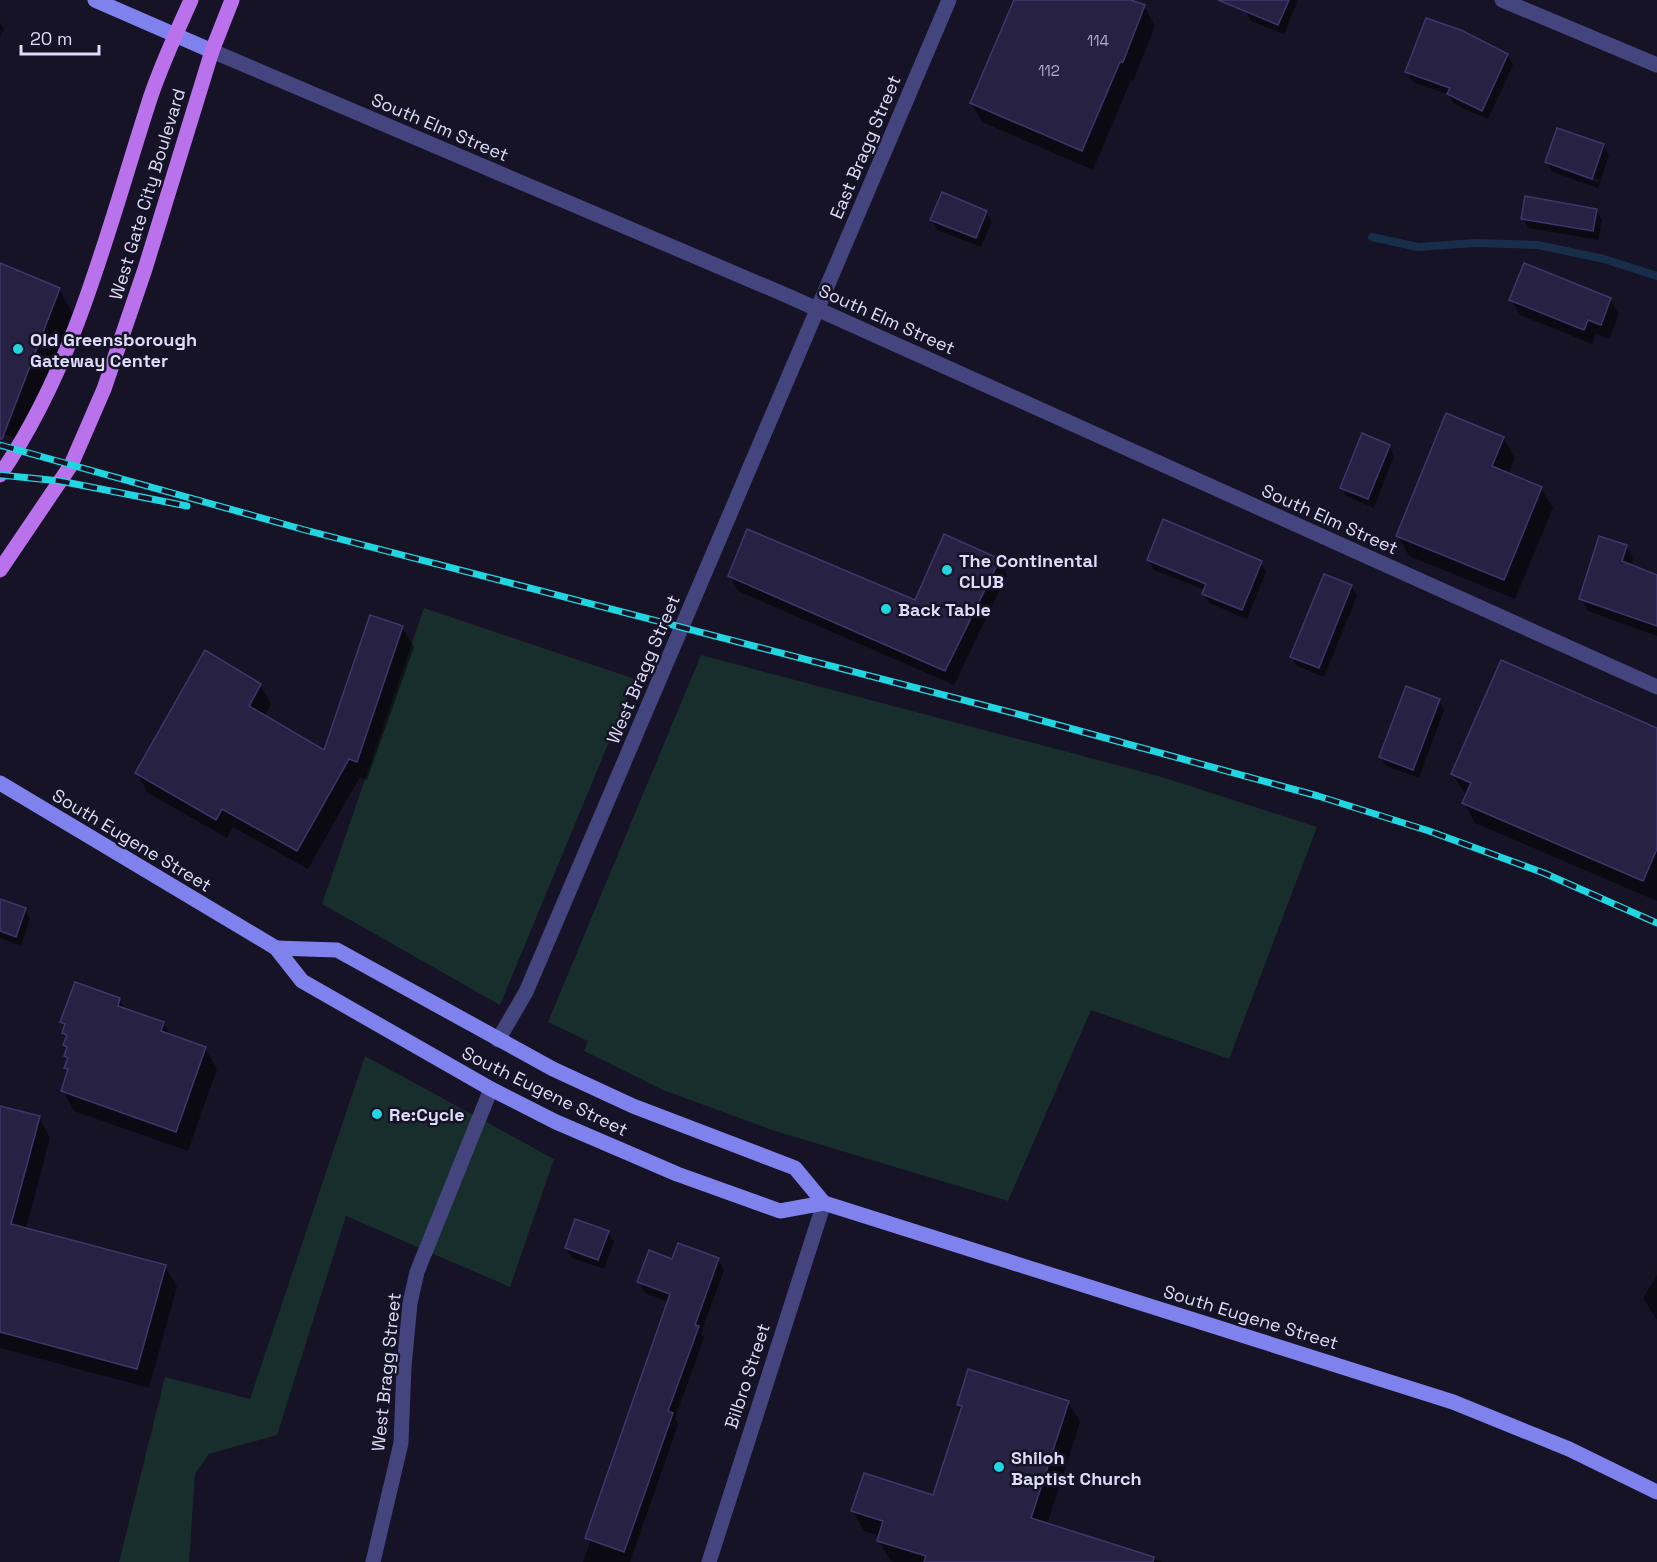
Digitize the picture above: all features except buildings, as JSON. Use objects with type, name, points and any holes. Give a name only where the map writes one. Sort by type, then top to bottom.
[{"type":"main road","name":"South Elm Street","points":[[95,0],[212,51]]},
{"type":"main road","name":"West Gate City Boulevard","points":[[0,475],[18,449],[42,402],[84,310],[149,102],[191,0]]},
{"type":"main road","name":"West Gate City Boulevard","points":[[0,570],[71,465],[104,389],[145,269],[212,51],[232,0]]},
{"type":"main road","name":"South Eugene Street","points":[[0,783],[276,948],[302,981],[491,1089],[623,1151],[780,1210],[824,1203],[1453,1402],[1569,1449],[1657,1492]]},
{"type":"main road","name":"South Eugene Street","points":[[276,948],[337,950],[498,1040],[633,1106],[795,1168],[824,1203]]},
{"type":"street","name":"East Bragg Street","points":[[818,310],[948,0]]},
{"type":"street","points":[[1502,0],[1657,65]]},
{"type":"street","name":"South Elm Street","points":[[212,51],[818,310],[1657,687]]},
{"type":"street","name":"West Bragg Street","points":[[498,1040],[526,992],[818,310]]},
{"type":"street","name":"West Bragg Street","points":[[373,1562],[401,1443],[404,1367],[410,1303],[417,1272],[491,1089]]},
{"type":"street","name":"Bilbro Street","points":[[709,1562],[824,1203]]},
{"type":"green space","points":[[424,608],[635,679],[500,1005],[322,904]]},
{"type":"green space","points":[[701,655],[1162,777],[1317,827],[1229,1059],[1091,1010],[1008,1201],[772,1130],[663,1090],[584,1051],[588,1041],[548,1022]]},
{"type":"green space","points":[[365,1056],[554,1159],[510,1287],[346,1216],[277,1435],[209,1454],[195,1474],[189,1562],[119,1562],[165,1377],[250,1399]]},
{"type":"waterway","points":[[1372,237],[1418,247],[1475,243],[1538,245],[1604,259],[1657,276]]},
{"type":"railway","points":[[0,445],[305,530],[1025,716],[1318,796],[1429,831],[1544,873],[1657,923]]},
{"type":"railway","points":[[0,475],[60,481],[187,506]]},
{"type":"place","name":"Old Greensborough Gateway Center","points":[[18,349]]},
{"type":"place","name":"The Continental CLUB","points":[[947,570]]},
{"type":"place","name":"Back Table","points":[[886,609]]},
{"type":"place","name":"Re:Cycle","points":[[377,1114]]},
{"type":"place","name":"Shiloh Baptist Church","points":[[999,1467]]}]
